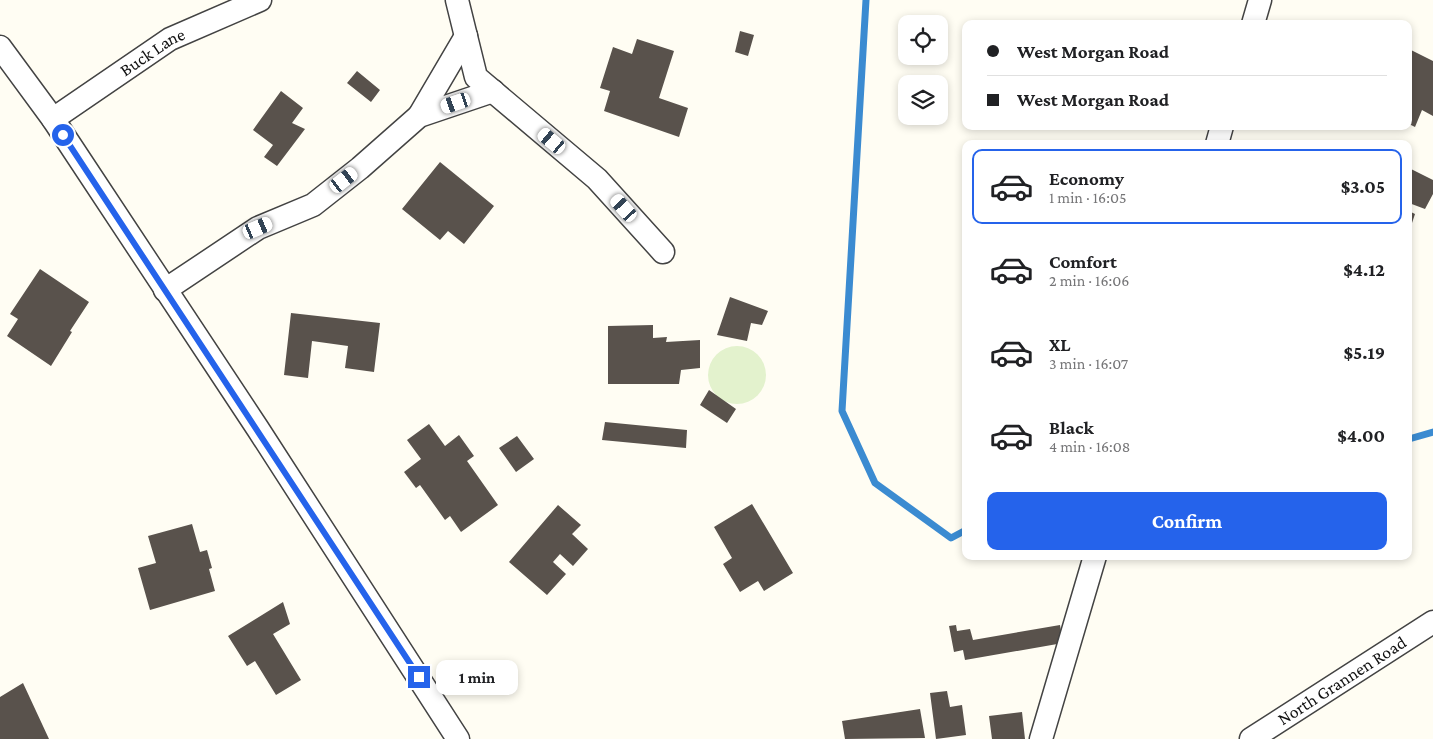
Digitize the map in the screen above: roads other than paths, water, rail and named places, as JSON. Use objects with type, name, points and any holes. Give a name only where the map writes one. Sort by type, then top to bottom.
[{"type":"street","name":"Buck Lane","points":[[53,119],[170,39],[260,0]]},
{"type":"street","points":[[457,0],[476,77],[597,179],[663,252]]},
{"type":"street","points":[[1254,20],[1260,0]]},
{"type":"street","points":[[165,290],[258,228],[313,205],[360,168],[419,116],[466,36]]},
{"type":"street","points":[[0,47],[53,119],[458,739]]},
{"type":"street","points":[[419,116],[493,91]]},
{"type":"street","points":[[1041,739],[1094,560]]},
{"type":"street","name":"North Grannen Road","points":[[1251,739],[1433,622]]},
{"type":"waterway","points":[[866,0],[842,411],[875,483],[951,538],[962,532]]},
{"type":"waterway","points":[[1412,438],[1433,432]]}]
